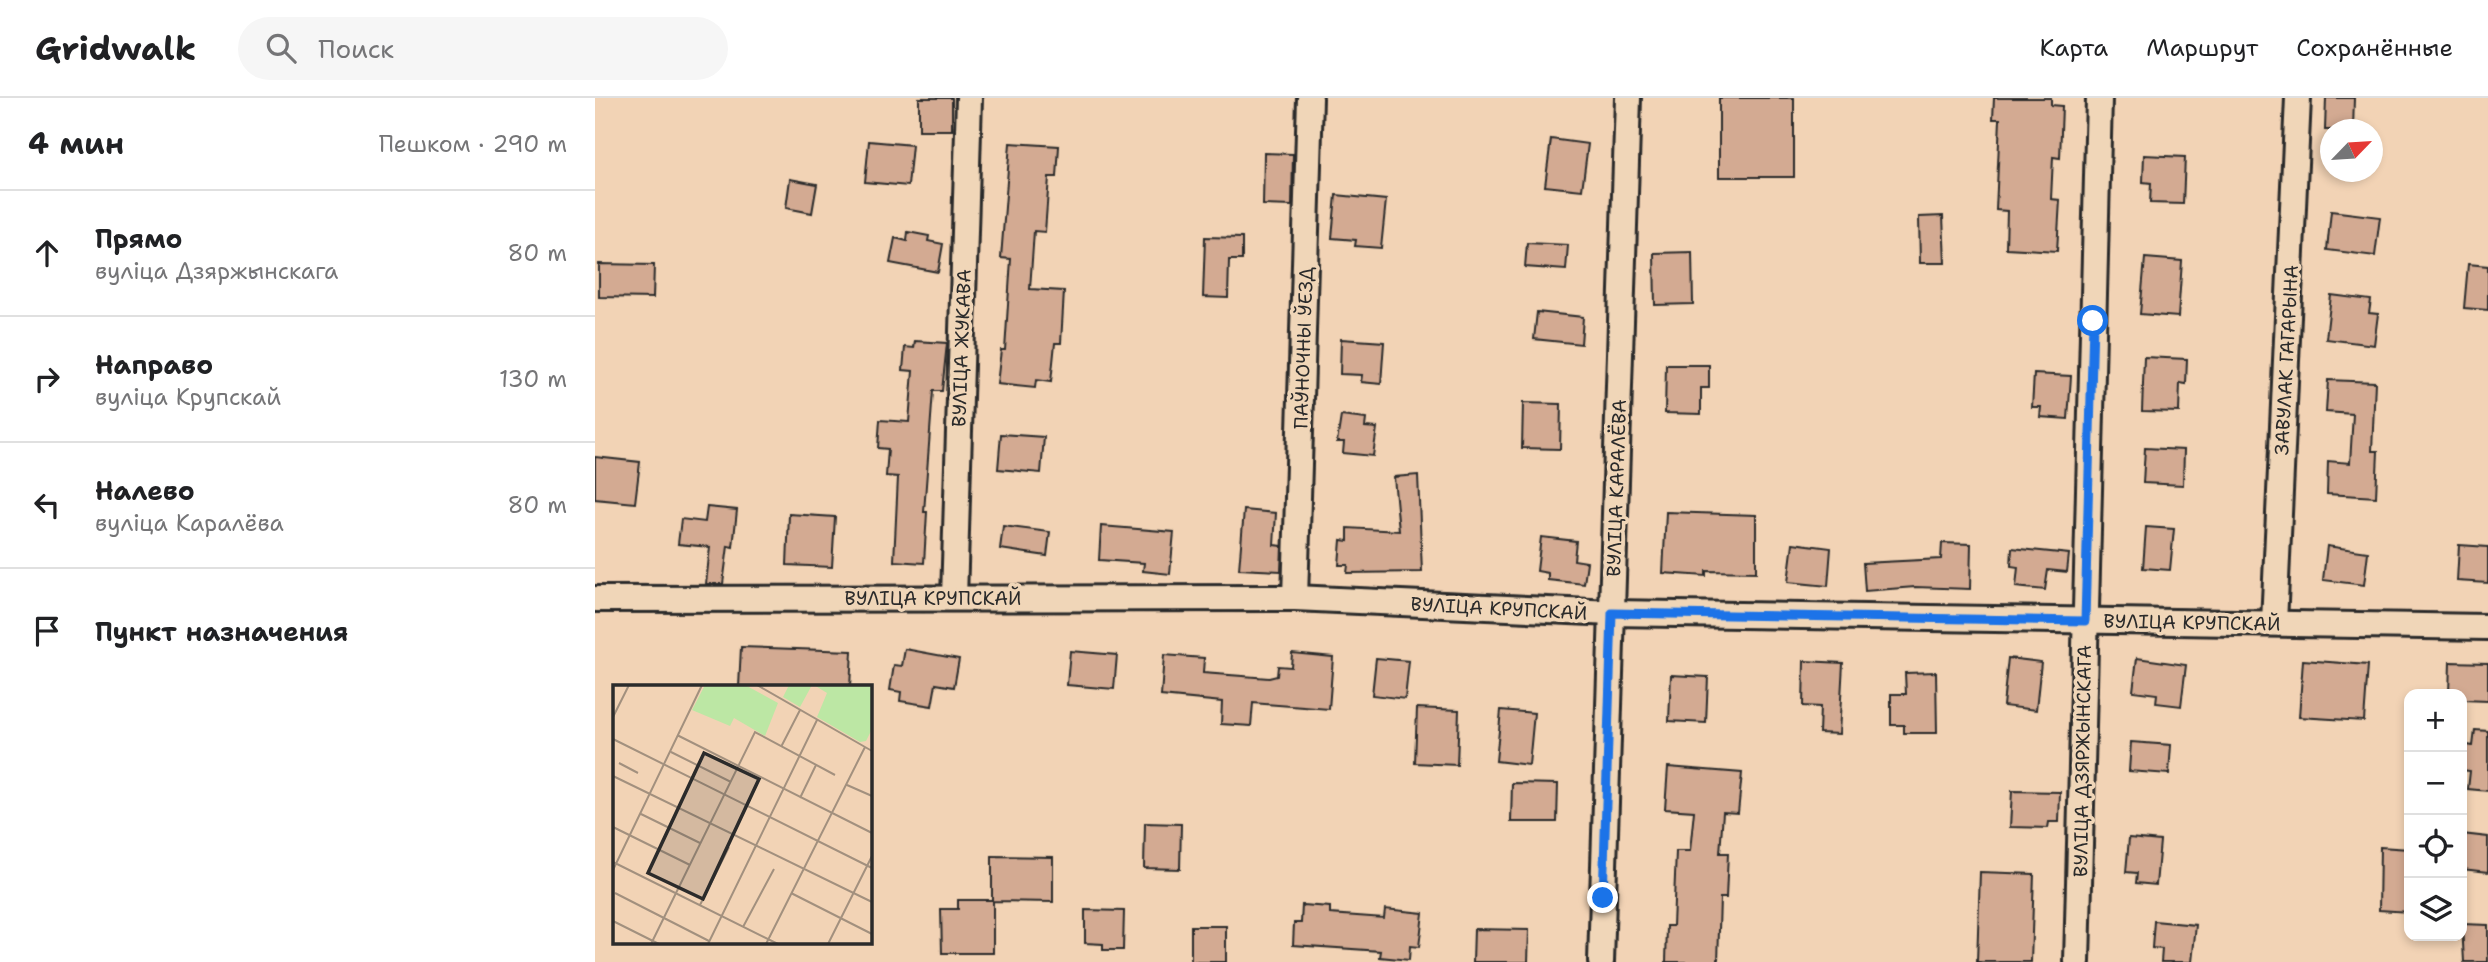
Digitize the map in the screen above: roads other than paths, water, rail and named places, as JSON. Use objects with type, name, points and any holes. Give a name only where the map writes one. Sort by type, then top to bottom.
[{"type":"street","name":"ВУЛІЦА ЖУКАВА","points":[[954,598],[969,98]]},
{"type":"street","name":"ПАЎНОЧНЫ ЎЕЗД","points":[[1295,598],[1310,98]]},
{"type":"street","name":"ВУЛІЦА КАРАЛЁВА","points":[[1601,962],[1627,98]]},
{"type":"street","name":"ВУЛІЦА ДЗЯРЖЫНСКАГА","points":[[2077,962],[2099,98]]},
{"type":"street","name":"ЗАВУЛАК ГАГАРЫНА","points":[[2274,623],[2298,98]]},
{"type":"street","name":"ВУЛІЦА КРУПСКАЙ","points":[[595,599],[1295,598],[1612,613],[2488,627]]}]
